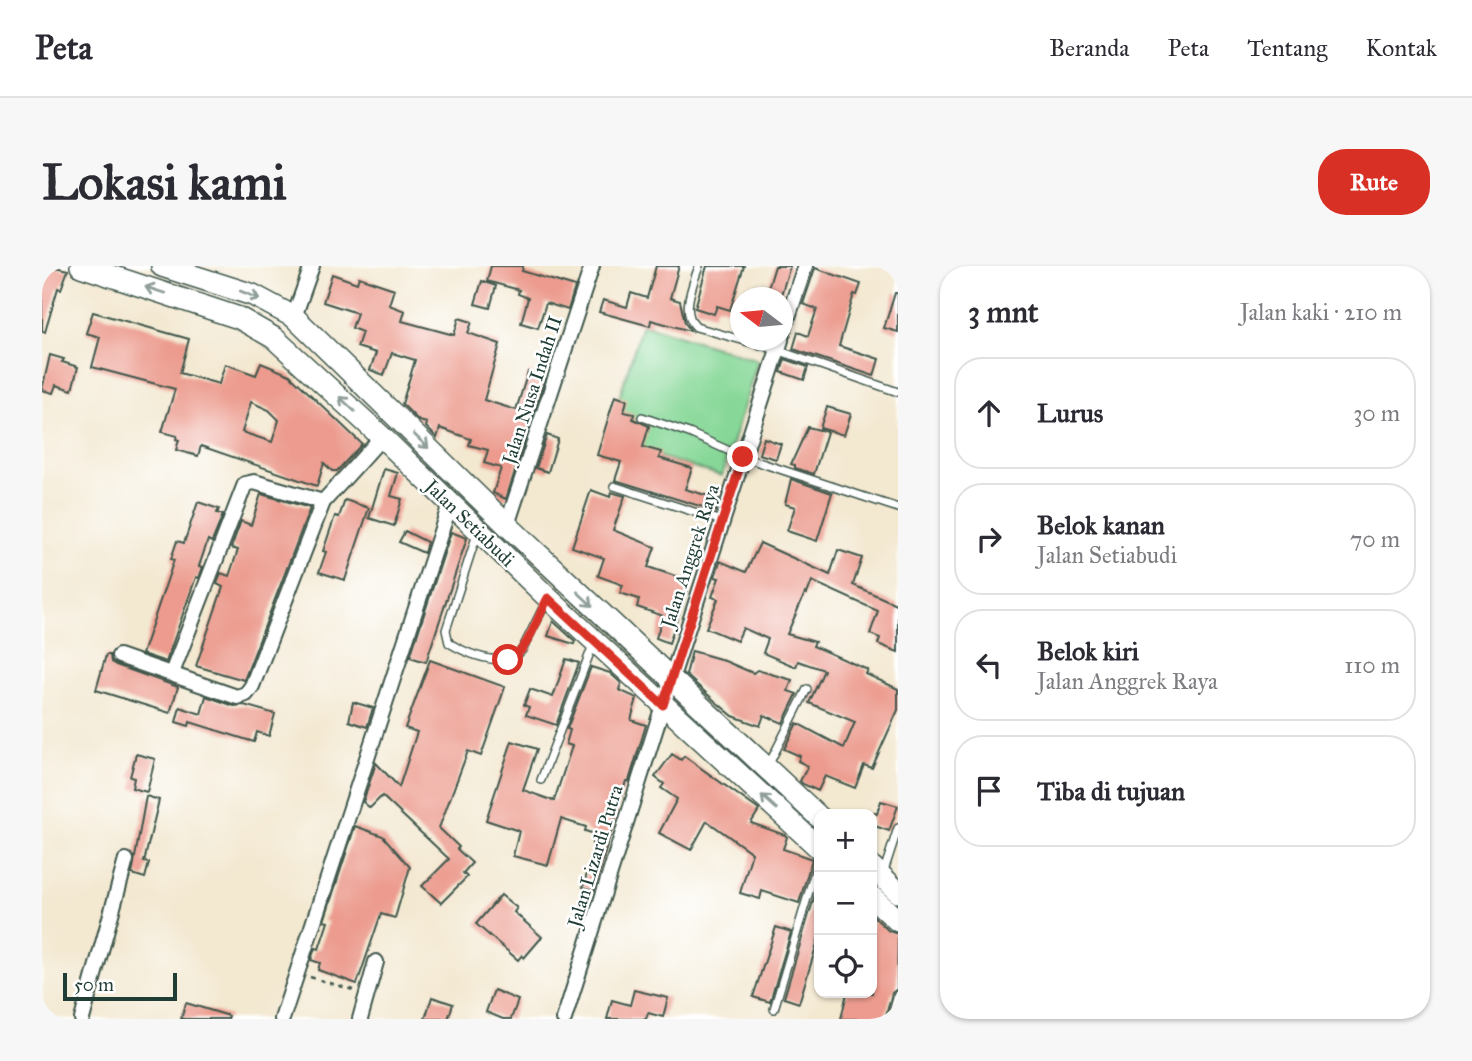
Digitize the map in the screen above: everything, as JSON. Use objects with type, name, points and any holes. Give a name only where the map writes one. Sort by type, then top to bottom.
[{"type":"main road","name":"Jalan Setiabudi","points":[[80,266],[239,318],[274,338],[382,437],[548,598],[814,843]]},
{"type":"main road","name":"Jalan Setiabudi","points":[[162,266],[253,295],[295,317],[508,526],[814,812]]},
{"type":"main road","points":[[877,872],[898,892]]},
{"type":"main road","points":[[877,902],[898,921]]},
{"type":"street","points":[[295,317],[312,266]]},
{"type":"street","name":"Jalan Nusa Indah II","points":[[508,526],[592,266]]},
{"type":"street","name":"Jalan Anggrek Raya","points":[[793,302],[805,266]]},
{"type":"street","name":"Jalan Anggrek Raya","points":[[663,705],[777,350]]},
{"type":"street","points":[[120,656],[237,696],[246,694],[252,686],[323,502],[382,437]]},
{"type":"street","points":[[172,673],[245,484],[254,482],[323,502]]},
{"type":"street","points":[[282,1019],[450,504]]},
{"type":"street","name":"Jalan Lizardi Putra","points":[[565,1019],[663,705]]},
{"type":"street","points":[[82,1019],[127,860]]},
{"type":"street","points":[[360,1019],[376,962]]},
{"type":"lane","points":[[699,266],[689,304],[691,322],[696,327],[730,333]]},
{"type":"lane","points":[[793,347],[898,391]]},
{"type":"lane","points":[[642,416],[743,457],[898,508]]},
{"type":"lane","points":[[614,486],[722,521]]},
{"type":"lane","points":[[479,530],[446,629],[449,643],[462,651],[488,659],[514,658],[522,650],[548,598]]},
{"type":"lane","points":[[541,780],[594,641]]},
{"type":"lane","points":[[767,768],[807,689]]},
{"type":"lane","points":[[877,872],[898,828]]},
{"type":"lane","points":[[774,1009],[815,872]]},
{"type":"lane","points":[[891,1019],[898,995]]},
{"type":"path","points":[[297,972],[366,995]]},
{"type":"green space","points":[[642,324],[758,360],[722,476],[606,440]]},
{"type":"building","points":[[50,266],[68,270],[61,289],[58,288],[45,332],[42,331],[42,288]]},
{"type":"building","points":[[491,266],[523,266],[522,271],[575,287],[568,310],[546,303],[538,328],[521,323],[528,298],[518,294],[519,290],[487,281]]},
{"type":"building","points":[[656,266],[679,266],[670,298],[680,301],[685,323],[691,331],[651,320],[650,326],[599,312],[603,300],[627,307],[631,293],[647,298]]},
{"type":"building","points":[[707,266],[744,266],[737,287],[730,287],[730,310],[717,306],[714,314],[695,308]]},
{"type":"building","points":[[775,266],[790,266],[783,287],[768,287]]},
{"type":"building","points":[[815,268],[861,284],[857,295],[854,294],[839,346],[879,359],[874,376],[793,349],[798,332],[808,336],[817,309],[803,304]]},
{"type":"building","points":[[332,274],[357,283],[359,277],[394,289],[389,305],[405,311],[402,321],[454,335],[459,318],[472,322],[468,333],[500,344],[484,400],[516,410],[528,372],[545,378],[506,499],[493,493],[501,468],[484,463],[488,450],[469,445],[471,439],[440,428],[437,438],[426,427],[427,423],[419,421],[402,404],[415,360],[392,353],[384,375],[370,370],[376,353],[357,347],[362,332],[352,328],[357,313],[323,302]]},
{"type":"building","points":[[482,281],[496,286],[490,308],[475,304]]},
{"type":"building","points":[[895,293],[898,293],[898,332],[884,328]]},
{"type":"building","points":[[93,312],[189,339],[180,373],[219,384],[225,364],[256,375],[261,363],[290,375],[362,444],[337,471],[332,471],[324,463],[317,486],[201,446],[198,456],[176,450],[179,440],[176,439],[177,436],[162,432],[175,389],[92,367],[100,337],[86,333]],"holes":[[[251,402],[269,410],[279,420],[272,442],[242,432]]]},
{"type":"building","points":[[50,355],[78,367],[72,390],[56,385],[53,393],[42,390]]},
{"type":"building","points":[[785,359],[808,367],[804,380],[781,372]]},
{"type":"building","points":[[615,396],[627,400],[624,412],[634,414],[633,419],[649,426],[643,447],[661,452],[659,458],[692,468],[685,489],[719,499],[716,511],[615,480],[621,462],[597,455]]},
{"type":"building","points":[[827,407],[851,414],[844,435],[820,428]]},
{"type":"building","points":[[808,427],[827,432],[814,474],[791,464]]},
{"type":"building","points":[[547,435],[558,439],[548,472],[536,468]]},
{"type":"building","points":[[764,438],[781,444],[776,459],[759,454]]},
{"type":"building","points":[[384,469],[398,473],[391,496],[402,499],[394,526],[369,518]]},
{"type":"building","points":[[791,479],[832,493],[817,541],[787,531],[795,507],[785,504]]},
{"type":"building","points":[[591,490],[610,497],[611,492],[625,496],[613,530],[655,547],[648,567],[690,581],[669,643],[656,638],[663,616],[637,607],[639,599],[620,593],[623,585],[598,576],[604,558],[572,547]]},
{"type":"building","points":[[261,494],[310,508],[244,680],[196,666],[223,587],[217,584],[221,573],[229,576],[238,550],[231,548],[241,521],[251,525]]},
{"type":"building","points":[[345,500],[369,508],[345,580],[319,572],[335,516],[339,517]]},
{"type":"building","points":[[198,502],[219,509],[217,513],[223,515],[212,542],[208,540],[199,566],[203,567],[199,578],[196,577],[166,662],[142,654],[174,560],[171,559],[177,541],[184,543]]},
{"type":"building","points":[[405,531],[427,542],[424,553],[399,542]]},
{"type":"building","points":[[451,532],[467,538],[426,662],[410,657]]},
{"type":"building","points":[[760,543],[830,575],[838,550],[862,558],[853,585],[898,605],[898,652],[878,644],[880,638],[870,634],[878,611],[812,581],[787,634],[815,642],[813,646],[868,670],[866,674],[898,689],[898,710],[872,768],[864,765],[855,788],[825,776],[818,791],[803,784],[800,781],[808,766],[798,761],[800,756],[784,749],[797,723],[844,748],[855,722],[809,703],[824,670],[798,661],[796,667],[763,653],[768,639],[743,628],[737,641],[706,628],[718,599],[712,597],[719,578],[715,577],[720,561],[746,572]]},
{"type":"building","points":[[553,621],[575,641],[574,644],[548,636]]},
{"type":"building","points":[[692,651],[753,673],[757,670],[792,680],[788,691],[797,694],[783,723],[764,715],[760,726],[733,716],[686,675]]},
{"type":"building","points":[[106,655],[110,655],[111,662],[116,665],[178,687],[170,713],[96,690]]},
{"type":"building","points":[[566,659],[579,663],[556,725],[526,715],[529,707],[524,705],[530,689],[553,697]]},
{"type":"building","points":[[430,660],[505,687],[481,756],[468,751],[439,828],[472,863],[463,873],[467,877],[441,903],[422,886],[449,859],[382,796],[370,808],[363,802],[376,763],[399,787],[417,732],[405,728]]},
{"type":"building","points":[[591,667],[610,673],[621,683],[619,690],[637,698],[631,720],[646,725],[629,781],[626,781],[594,890],[583,887],[595,845],[592,844],[595,834],[585,831],[586,827],[561,819],[548,865],[513,856],[519,831],[486,820],[512,741],[537,749],[523,790],[554,801],[572,746],[566,744],[570,730],[567,729]]},
{"type":"building","points":[[206,696],[234,706],[244,705],[275,714],[269,736],[257,732],[254,742],[190,722],[189,726],[176,722],[180,707],[201,714]]},
{"type":"building","points":[[353,702],[373,708],[367,727],[349,721]]},
{"type":"building","points":[[136,754],[155,759],[147,792],[132,788],[134,778],[130,777]]},
{"type":"building","points":[[672,754],[681,760],[684,756],[759,810],[751,823],[785,835],[787,837],[783,849],[812,859],[799,903],[762,891],[760,899],[740,893],[752,853],[707,821],[691,850],[659,833],[677,799],[661,788],[664,784],[655,777]]},
{"type":"building","points":[[146,796],[159,800],[144,862],[149,863],[145,878],[132,874]]},
{"type":"building","points":[[881,801],[898,806],[889,831],[877,827]]},
{"type":"building","points":[[355,826],[383,836],[410,867],[395,918],[381,914],[357,984],[318,970],[320,963],[311,960],[315,948],[319,949],[328,922],[324,921]]},
{"type":"building","points":[[501,895],[517,908],[514,912],[542,937],[524,958],[522,955],[518,960],[476,924]]},
{"type":"building","points":[[814,898],[814,954],[799,1003],[784,998]]},
{"type":"building","points":[[877,920],[889,931],[898,934],[897,989],[892,993],[885,1019],[841,1019],[846,998],[877,998]]},
{"type":"building","points":[[776,927],[791,932],[770,1002],[753,997]]},
{"type":"building","points":[[494,990],[518,1000],[511,1019],[503,1019],[486,1012]]},
{"type":"building","points":[[634,990],[668,998],[663,1017],[648,1013],[646,1019],[607,1019],[612,1000],[630,1005]]},
{"type":"building","points":[[432,997],[453,1004],[448,1019],[425,1019]]},
{"type":"building","points":[[186,1003],[229,1016],[228,1019],[181,1019]]},
{"type":"route","points":[[508,660],[522,650],[548,598],[663,705],[743,457]]}]
